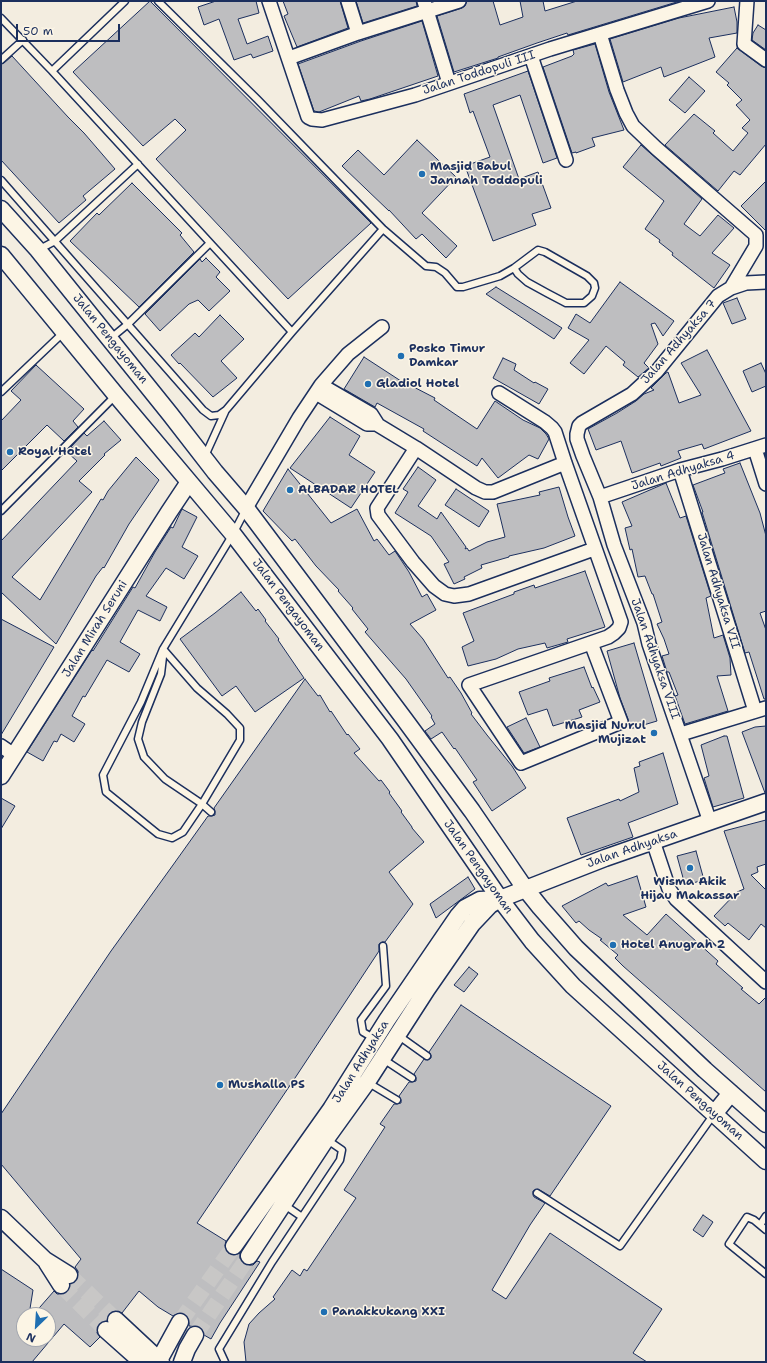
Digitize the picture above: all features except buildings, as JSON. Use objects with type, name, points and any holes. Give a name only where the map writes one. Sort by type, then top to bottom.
[{"type":"street","name":"Jalan Toddopuli III","points":[[270,1],[308,117],[322,120],[415,94],[600,34],[708,1]]},
{"type":"street","points":[[348,1],[358,33]]},
{"type":"street","points":[[289,58],[426,6],[459,1]]},
{"type":"street","points":[[747,1],[744,44],[766,60]]},
{"type":"street","points":[[426,6],[449,83]]},
{"type":"street","points":[[600,34],[617,90],[633,126],[656,148],[756,235],[756,246],[731,288]]},
{"type":"street","points":[[531,56],[566,160]]},
{"type":"street","name":"Jalan Pengayoman","points":[[1,209],[38,250],[204,458],[246,508],[463,799],[526,890],[576,948],[766,1124]]},
{"type":"street","name":"Jalan Pengayoman","points":[[2,257],[233,534],[390,739],[500,899],[532,940],[573,986],[766,1161]]},
{"type":"street","name":"Jalan Adhyaksa 7","points":[[600,497],[577,438],[579,426],[582,422],[632,394],[641,386],[657,371],[718,296],[731,288],[746,284],[766,282]]},
{"type":"street","points":[[246,508],[299,418],[319,389],[348,354],[382,327]]},
{"type":"street","points":[[319,389],[371,414],[377,424],[476,488],[485,492],[494,492],[565,463]]},
{"type":"street","points":[[499,393],[528,410],[552,428],[558,439],[594,549],[621,622],[619,628],[608,637],[469,685],[521,763],[621,722],[591,643]]},
{"type":"street","points":[[760,447],[766,484]]},
{"type":"street","name":"Jalan Adhyaksa 4","points":[[600,497],[680,470],[760,447]]},
{"type":"street","points":[[416,448],[377,508],[377,511],[378,515],[413,562],[434,586],[445,594],[454,596],[468,594],[594,549]]},
{"type":"street","name":"Jalan Adhyaksa VII","points":[[680,470],[761,710]]},
{"type":"street","name":"Jalan Mirah Seruni","points":[[1,776],[169,512],[190,482]]},
{"type":"street","points":[[209,504],[229,488]]},
{"type":"street","name":"Jalan Adhyaksa VIII","points":[[600,497],[614,545],[644,623],[649,644],[710,822]]},
{"type":"street","points":[[681,734],[761,710]]},
{"type":"street","points":[[1,746],[14,755]]},
{"type":"street","name":"Jalan Adhyaksa","points":[[234,1246],[276,1200],[320,1135],[367,1082],[397,1034],[472,924],[490,905],[500,899],[526,890],[570,871],[766,802]]},
{"type":"street","points":[[653,841],[669,889],[676,899],[765,978]]},
{"type":"street","name":"Jalan Adhyaksa","points":[[320,1135],[331,1109],[375,1039],[458,916],[465,908],[480,900],[500,899]]},
{"type":"street","points":[[714,1114],[731,1093]]},
{"type":"street","name":"Jalan Adhyaksa","points":[[249,1256],[276,1200]]},
{"type":"street","points":[[1,1218],[65,1280]]},
{"type":"street","points":[[142,1362],[111,1325],[159,1361],[180,1322]]},
{"type":"street","points":[[182,1362],[195,1335]]},
{"type":"lane","points":[[52,71],[125,1]]},
{"type":"lane","points":[[158,1],[257,99],[383,229],[426,266],[436,267],[445,273],[457,287],[463,287],[500,276],[514,268],[538,250],[545,252],[587,276],[594,283],[595,288],[592,296],[584,303],[566,303],[528,282],[518,274],[514,268]]},
{"type":"lane","points":[[1,18],[52,71],[292,332]]},
{"type":"lane","points":[[1,60],[23,40]]},
{"type":"lane","points":[[38,250],[55,241],[138,164]]},
{"type":"lane","points":[[1,180],[203,410],[211,416],[220,415],[226,410],[292,332],[383,229]]},
{"type":"lane","points":[[110,339],[128,324],[210,243]]},
{"type":"lane","points":[[1,392],[64,332]]},
{"type":"lane","points":[[1,511],[116,395]]},
{"type":"lane","points":[[204,458],[226,410]]},
{"type":"lane","points":[[164,649],[196,688],[227,714],[240,728],[240,740],[202,804],[184,832],[172,838],[158,834],[106,792],[104,775],[142,702],[164,649],[233,534],[246,508]]},
{"type":"lane","points":[[164,649],[161,674],[142,722],[138,739],[144,757],[165,779],[202,804],[211,812]]},
{"type":"lane","points":[[375,1039],[364,1032],[361,1020],[386,986],[383,946]]},
{"type":"lane","points":[[397,1034],[427,1056]]},
{"type":"lane","points":[[382,1058],[412,1078]]},
{"type":"lane","points":[[367,1082],[396,1100]]},
{"type":"lane","points":[[537,1193],[620,1246],[714,1114]]},
{"type":"lane","points":[[225,1362],[219,1349],[272,1262],[340,1160],[342,1150],[320,1135]]},
{"type":"lane","points":[[276,1200],[302,1217]]},
{"type":"lane","points":[[760,1225],[766,1216]]},
{"type":"lane","points":[[766,1230],[748,1217],[729,1244],[766,1274]]},
{"type":"tunnel","points":[[180,1322],[234,1246]]},
{"type":"tunnel","points":[[195,1335],[249,1256]]},
{"type":"tunnel","points":[[69,1275],[116,1320]]},
{"type":"tunnel","points":[[61,1285],[106,1330]]},
{"type":"place","name":"Masjid Babul Jannah Toddopuli","points":[[422,174]]},
{"type":"place","name":"Posko Timur Damkar","points":[[401,356]]},
{"type":"place","name":"Gladiol Hotel","points":[[368,384]]},
{"type":"place","name":"Royal Hotel","points":[[10,452]]},
{"type":"place","name":"ALBADAR HOTEL","points":[[290,490]]},
{"type":"place","name":"Masjid Nurul Mujizat","points":[[654,733]]},
{"type":"place","name":"Wisma Akik Hijau Makassar","points":[[690,868]]},
{"type":"place","name":"Hotel Anugrah 2","points":[[613,945]]},
{"type":"place","name":"Mushalla PS","points":[[220,1085]]},
{"type":"place","name":"Panakkukang XXI","points":[[324,1312]]}]
